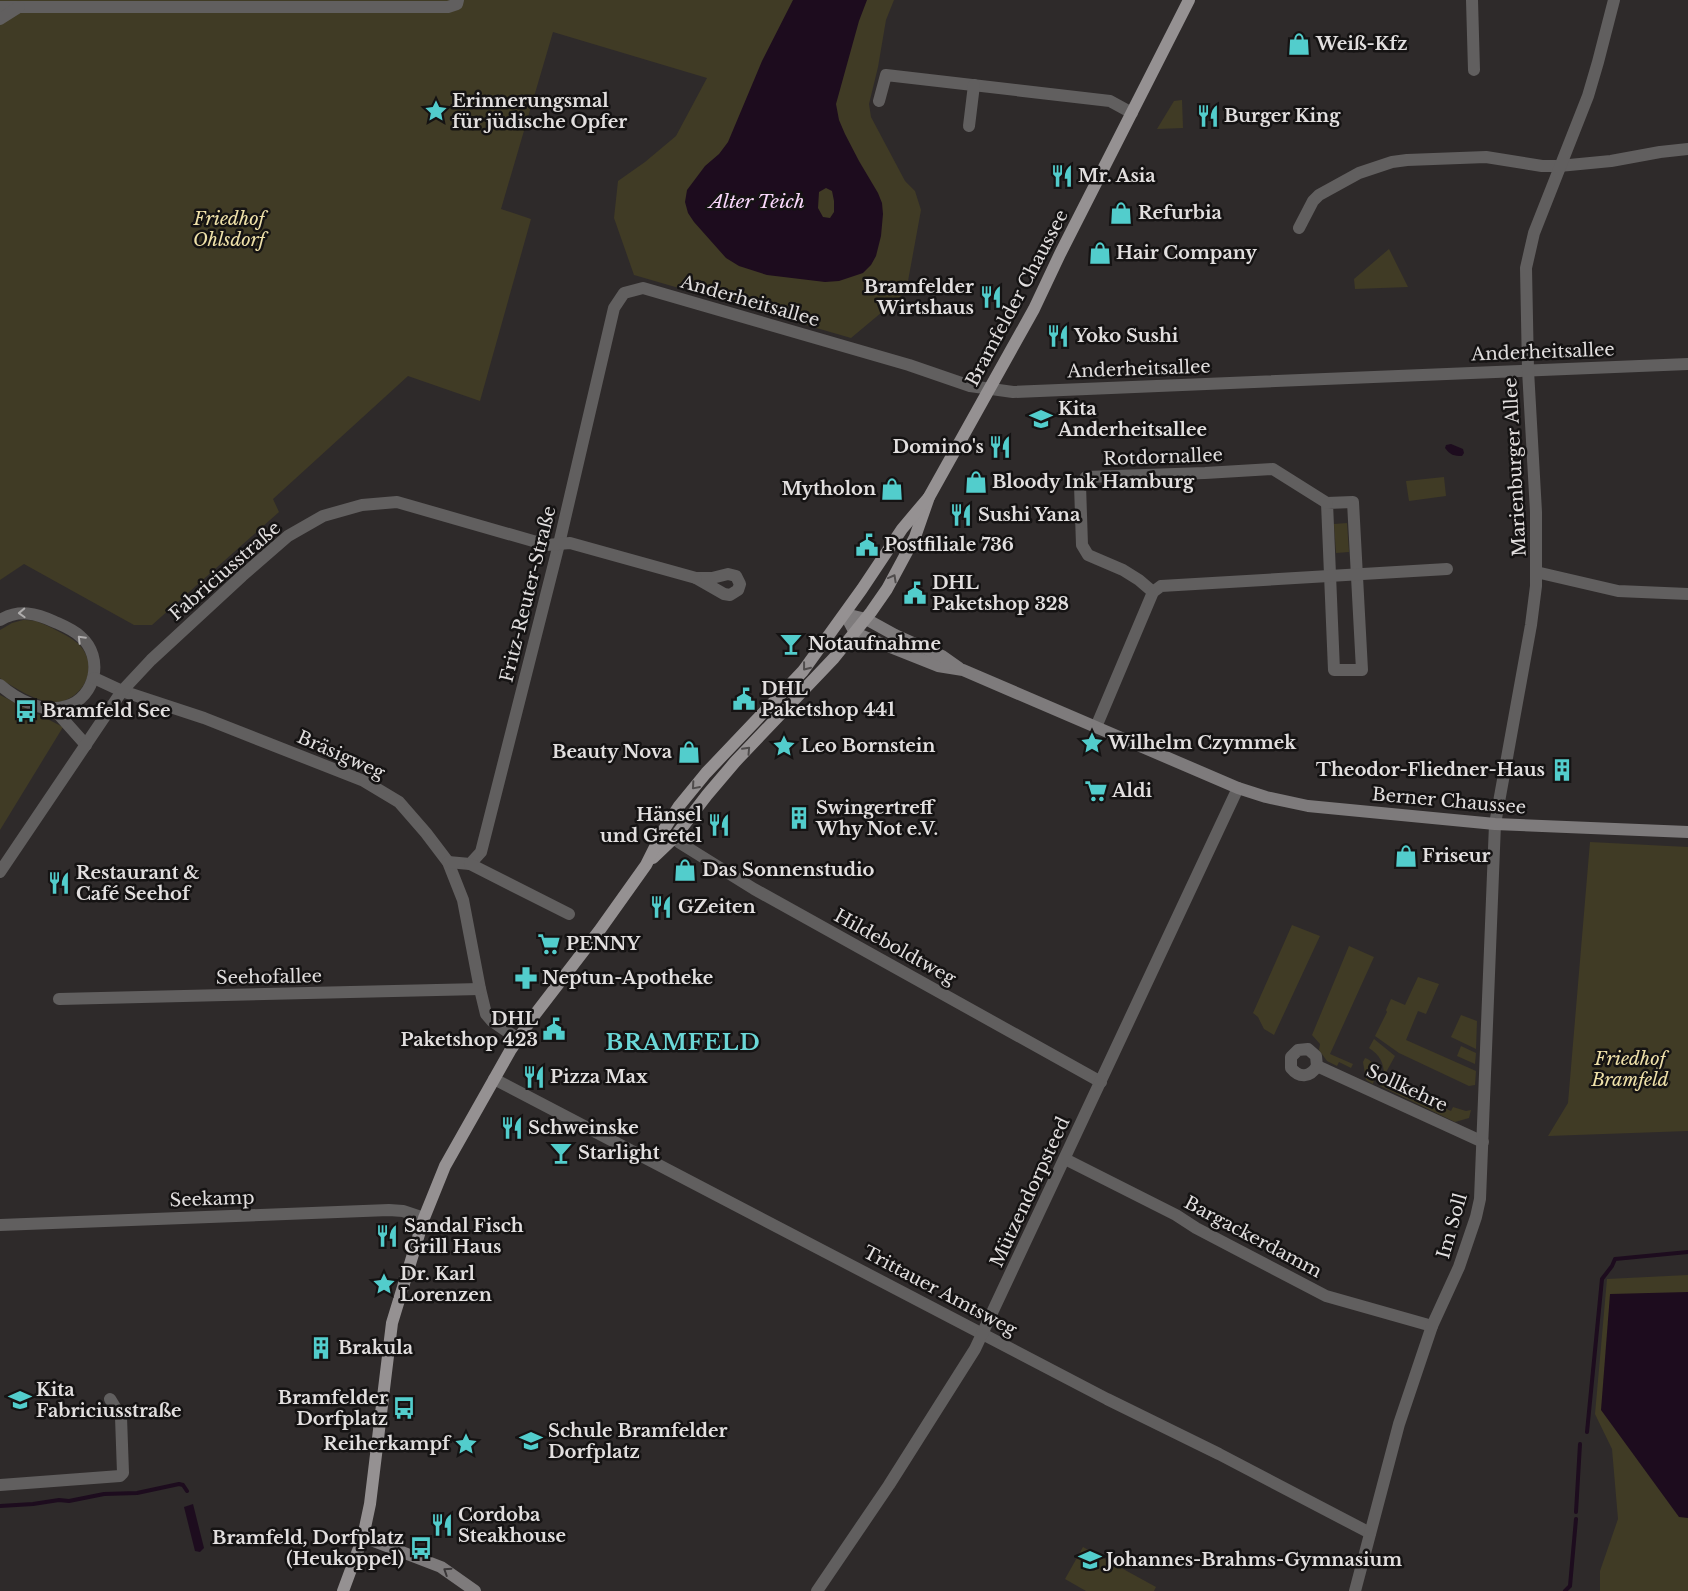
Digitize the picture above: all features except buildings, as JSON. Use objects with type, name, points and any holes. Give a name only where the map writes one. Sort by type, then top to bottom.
[{"type":"main road","name":"Bramfelder Chaussee","points":[[343,1591],[363,1537],[370,1504],[392,1323],[424,1218],[445,1166],[518,1039],[646,866],[674,838],[735,762],[834,658],[866,619],[887,589],[915,537],[929,497],[1034,308],[1190,0]]},
{"type":"main road","name":"Bramfelder Chaussee","points":[[646,866],[663,831],[686,796],[803,671],[845,614],[902,528],[929,497]]},
{"type":"street","points":[[1472,0],[1474,70]]},
{"type":"street","name":"Marienburger Allee","points":[[1495,824],[1531,625],[1536,572],[1536,512],[1528,370],[1526,281],[1529,251],[1559,166],[1588,96],[1614,0]]},
{"type":"street","points":[[0,7],[21,4],[448,7],[457,2]]},
{"type":"street","points":[[0,19],[21,4]]},
{"type":"street","points":[[879,101],[886,75],[1110,101],[1132,113]]},
{"type":"street","points":[[969,126],[974,85]]},
{"type":"street","points":[[1299,228],[1319,194],[1349,177],[1382,164],[1407,160],[1476,157],[1542,166],[1559,166],[1611,161],[1688,149]]},
{"type":"street","name":"Anderheitsallee","points":[[614,308],[624,292],[643,288],[909,365],[970,386],[1013,392],[1688,364]]},
{"type":"street","name":"Fritz-Reuter-Straße","points":[[470,864],[481,852],[559,544],[614,308]]},
{"type":"street","name":"Rotdornallee","points":[[1153,592],[1123,570],[1088,555],[1082,545],[1080,485],[1086,477],[1273,469],[1327,503]]},
{"type":"street","name":"Fabriciusstraße","points":[[0,872],[122,691],[151,660],[242,576],[288,536],[323,516],[362,505],[397,502],[547,544],[570,543],[696,578]]},
{"type":"street","points":[[1353,502],[1357,575],[1362,670],[1334,670],[1327,503],[1353,502]]},
{"type":"street","points":[[1096,727],[1153,592],[1161,586],[1448,568]]},
{"type":"street","points":[[1536,572],[1618,591],[1688,594]]},
{"type":"street","points":[[0,620],[16,613],[32,613],[44,617],[74,632],[84,640],[92,653],[95,667],[94,678],[83,694],[74,704],[63,707],[39,707],[0,685]]},
{"type":"street","points":[[845,614],[855,633]]},
{"type":"street","name":"Berner Chaussee","points":[[845,614],[866,619],[895,635],[942,656],[963,670],[1238,788],[1266,797],[1308,806],[1495,824],[1688,832]]},
{"type":"street","name":"Berner Chaussee","points":[[855,633],[938,666],[963,670]]},
{"type":"street","name":"Bräsigweg","points":[[94,678],[122,691],[204,718],[364,780],[399,802],[448,862],[463,900],[486,1014],[518,1039]]},
{"type":"street","points":[[53,708],[86,745]]},
{"type":"street","name":"Mützendorpsteed","points":[[817,1591],[889,1485],[983,1334],[1238,788]]},
{"type":"street","name":"Im Soll","points":[[1355,1591],[1399,1424],[1432,1326],[1459,1267],[1476,1217],[1480,1198],[1495,824]]},
{"type":"street","name":"Hildeboldtweg","points":[[674,838],[763,894],[1101,1082]]},
{"type":"street","points":[[448,862],[470,864],[569,914]]},
{"type":"street","name":"Seehofallee","points":[[59,999],[480,989]]},
{"type":"street","name":"Sollkehre","points":[[1316,1066],[1482,1142]]},
{"type":"street","name":"Trittauer Amtsweg","points":[[494,1079],[1107,1399],[1211,1450],[1370,1533]]},
{"type":"street","name":"Bargackerdamm","points":[[1065,1159],[1176,1215],[1196,1228],[1326,1296],[1432,1326]]},
{"type":"street","name":"Seekamp","points":[[0,1225],[389,1210],[403,1211],[424,1218]]},
{"type":"street","points":[[0,1485],[120,1476],[123,1473],[121,1417],[110,1399]]},
{"type":"street","points":[[363,1537],[440,1566],[475,1591]]},
{"type":"green space","name":"Friedhof Ohlsdorf","points":[[0,0],[894,0],[886,20],[869,104],[871,117],[905,181],[915,191],[921,210],[906,292],[851,338],[634,275],[614,218],[618,181],[645,162],[676,136],[707,78],[553,32],[501,209],[531,219],[480,401],[408,376],[273,499],[279,512],[152,625],[134,625],[24,564],[0,580]]},
{"type":"green space","points":[[1182,100],[1183,128],[1157,129],[1174,101]]},
{"type":"green space","points":[[1389,249],[1408,287],[1355,289],[1354,279]]},
{"type":"green space","points":[[1444,477],[1446,496],[1409,501],[1406,481]]},
{"type":"green space","points":[[1347,523],[1349,552],[1336,553],[1334,524]]},
{"type":"green space","points":[[32,620],[56,630],[73,640],[84,651],[88,660],[89,670],[87,679],[76,694],[59,702],[43,701],[0,678],[0,630],[12,623]]},
{"type":"green space","points":[[0,695],[63,727],[0,830]]},
{"type":"green space","name":"Friedhof Bramfeld","points":[[1590,842],[1688,847],[1688,1131],[1548,1136],[1568,1103]]},
{"type":"green space","points":[[1292,925],[1320,936],[1274,1035],[1264,1029],[1258,1017],[1253,1013]]},
{"type":"green space","points":[[1349,946],[1374,957],[1330,1054],[1353,1064],[1351,1068],[1339,1062],[1337,1066],[1327,1061],[1319,1050],[1320,1044],[1312,1035]]},
{"type":"green space","points":[[1418,977],[1439,984],[1426,1014],[1418,1011],[1406,1040],[1476,1071],[1475,1085],[1469,1086],[1399,1053],[1375,1036],[1391,999],[1405,1005]]},
{"type":"green space","points":[[1461,1015],[1477,1021],[1476,1049],[1451,1037]]},
{"type":"green space","points":[[1374,1039],[1395,1056],[1384,1076],[1381,1060],[1369,1048]]},
{"type":"green space","points":[[1461,1046],[1476,1053],[1475,1064],[1457,1056]]},
{"type":"green space","points":[[1365,1058],[1372,1062],[1375,1068],[1373,1084],[1366,1080],[1363,1062]]},
{"type":"green space","points":[[1383,1079],[1451,1111],[1453,1107],[1466,1111],[1471,1110],[1469,1118],[1455,1122],[1380,1086]]},
{"type":"green space","points":[[1688,1275],[1688,1591],[1600,1591],[1600,1571],[1618,1519],[1612,1449],[1595,1414],[1607,1279]]},
{"type":"green space","points":[[1083,1547],[1156,1587],[1154,1591],[1086,1591],[1065,1579]]},
{"type":"water","name":"Alter Teich","points":[[793,0],[867,0],[859,21],[836,104],[839,120],[845,134],[882,203],[881,236],[876,256],[863,273],[839,281],[825,282],[767,275],[739,266],[726,258],[688,213],[685,202],[687,190],[705,166],[719,154],[728,142],[762,61]],"holes":[[[826,188],[832,191],[834,212],[830,218],[823,217],[818,208],[819,192]]]},
{"type":"water","points":[[1451,444],[1463,449],[1464,453],[1462,456],[1452,455],[1445,448],[1446,445]]},
{"type":"water","points":[[1688,1292],[1688,1518],[1679,1517],[1601,1410],[1610,1294]]},
{"type":"water","points":[[193,1504],[204,1548],[200,1552],[195,1551],[184,1507]]},
{"type":"waterway","points":[[1587,1432],[1602,1279],[1615,1259],[1688,1252]]},
{"type":"waterway","points":[[1576,1512],[1580,1444]]},
{"type":"waterway","points":[[0,1506],[59,1500],[69,1501],[104,1494],[137,1493],[179,1484],[183,1485],[187,1491]]},
{"type":"waterway","points":[[1565,1591],[1570,1586],[1576,1519]]},
{"type":"place","name":"Weiß-Kfz","points":[[1299,44]]},
{"type":"place","name":"Erinnerungsmal für jüdische Opfer","points":[[436,111]]},
{"type":"place","name":"Burger King","points":[[1208,116]]},
{"type":"place","name":"Mr. Asia","points":[[1062,176]]},
{"type":"place","name":"Refurbia","points":[[1121,213]]},
{"type":"place","name":"Hair Company","points":[[1100,253]]},
{"type":"place","name":"Bramfelder Wirtshaus","points":[[991,297]]},
{"type":"place","name":"Yoko Sushi","points":[[1058,336]]},
{"type":"place","name":"Kita Anderheitsallee","points":[[1041,419]]},
{"type":"place","name":"Domino's","points":[[1000,447]]},
{"type":"place","name":"Bloody Ink Hamburg","points":[[976,482]]},
{"type":"place","name":"Mytholon","points":[[892,489]]},
{"type":"place","name":"Sushi Yana","points":[[961,515]]},
{"type":"place","name":"Postfiliale 736","points":[[867,545]]},
{"type":"place","name":"DHL Paketshop 328","points":[[915,593]]},
{"type":"place","name":"Notaufnahme","points":[[791,644]]},
{"type":"place","name":"DHL Paketshop 441","points":[[744,699]]},
{"type":"place","name":"Bramfeld See","points":[[26,711]]},
{"type":"place","name":"Wilhelm Czymmek","points":[[1092,743]]},
{"type":"place","name":"Leo Bornstein","points":[[784,746]]},
{"type":"place","name":"Beauty Nova","points":[[689,752]]},
{"type":"place","name":"Theodor-Fliedner-Haus","points":[[1562,770]]},
{"type":"place","name":"Aldi","points":[[1096,791]]},
{"type":"place","name":"Swingertreff Why Not e.V.","points":[[799,818]]},
{"type":"place","name":"Hänsel und Gretel","points":[[719,825]]},
{"type":"place","name":"Friseur","points":[[1406,856]]},
{"type":"place","name":"Das Sonnenstudio","points":[[685,870]]},
{"type":"place","name":"Restaurant & Café Seehof","points":[[59,883]]},
{"type":"place","name":"GZeiten","points":[[661,907]]},
{"type":"place","name":"PENNY","points":[[549,944]]},
{"type":"place","name":"Neptun-Apotheke","points":[[526,978]]},
{"type":"place","name":"DHL Paketshop 423","points":[[554,1029]]},
{"type":"place","name":"Pizza Max","points":[[534,1077]]},
{"type":"place","name":"Schweinske","points":[[512,1128]]},
{"type":"place","name":"Starlight","points":[[561,1153]]},
{"type":"place","name":"Sandal Fisch Grill Haus","points":[[387,1236]]},
{"type":"place","name":"Dr. Karl Lorenzen","points":[[384,1284]]},
{"type":"place","name":"Brakula","points":[[321,1348]]},
{"type":"place","name":"Kita Fabriciusstraße","points":[[20,1400]]},
{"type":"place","name":"Bramfelder Dorfplatz","points":[[404,1408]]},
{"type":"place","name":"Schule Bramfelder Dorfplatz","points":[[531,1441]]},
{"type":"place","name":"Reiherkampf","points":[[466,1444]]},
{"type":"place","name":"Cordoba Steakhouse","points":[[442,1525]]},
{"type":"place","name":"Bramfeld, Dorfplatz (Heukoppel)","points":[[421,1548]]},
{"type":"place","name":"Johannes-Brahms-Gymnasium","points":[[1090,1560]]},
{"type":"district","name":"BRAMFELD","points":[[683,1042]]}]
